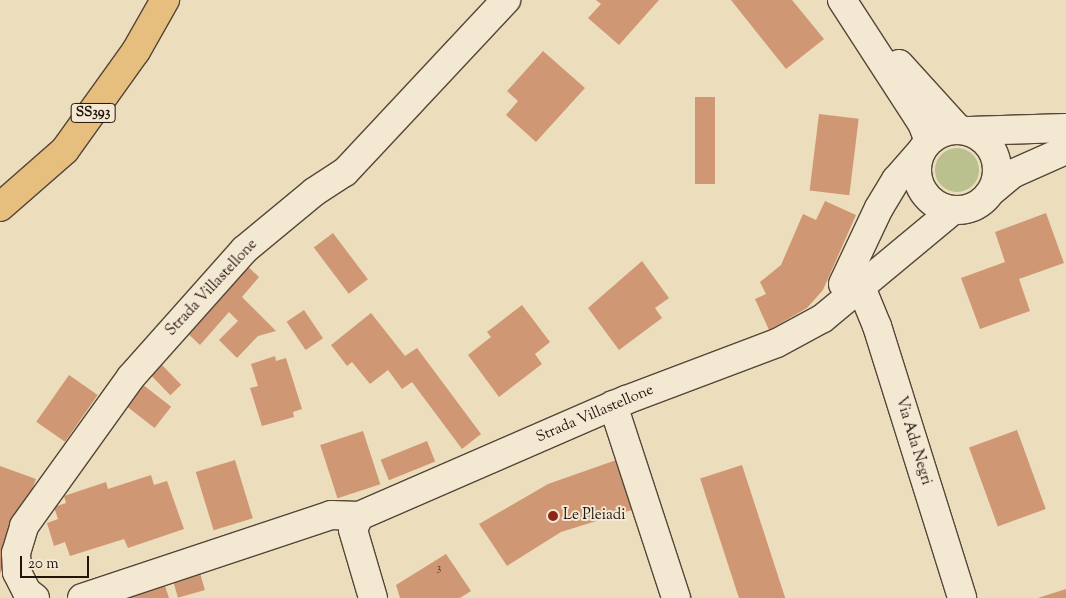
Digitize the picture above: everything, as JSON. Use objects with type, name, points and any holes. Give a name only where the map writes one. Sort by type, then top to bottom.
[{"type":"main road","name":"SS393","points":[[0,207],[65,150],[136,51],[165,0]]},
{"type":"street","name":"Strada Villastellone","points":[[36,598],[27,592],[17,572],[16,553],[24,526],[131,377],[244,250],[314,192],[345,172],[506,0]]},
{"type":"street","points":[[842,0],[922,123],[926,146]]},
{"type":"street","points":[[865,33],[890,53],[964,131],[993,150],[998,170],[993,190]]},
{"type":"street","points":[[1066,128],[943,133],[926,146],[917,169],[921,188],[934,203],[952,211],[971,209],[1012,174],[1066,150]]},
{"type":"street","name":"Strada Villastellone","points":[[858,276],[879,208],[896,180],[926,146]]},
{"type":"street","name":"Strada Villastellone","points":[[82,598],[331,515],[359,516],[613,405],[777,343],[823,318],[858,276],[952,211]]},
{"type":"street","name":"Via Ada Negri","points":[[858,276],[962,598]]},
{"type":"street","points":[[613,405],[676,598]]},
{"type":"street","points":[[359,516],[353,530],[372,598]]},
{"type":"green space","points":[[957,148],[969,152],[975,158],[979,170],[975,182],[969,188],[957,192],[945,188],[939,182],[935,170],[939,158],[945,152]]},
{"type":"building","points":[[596,0],[659,0],[619,45],[588,18],[601,4]]},
{"type":"building","points":[[731,0],[792,0],[824,39],[786,69]]},
{"type":"building","points":[[543,51],[585,88],[536,142],[506,115],[518,101],[507,91]]},
{"type":"building","points":[[695,97],[715,97],[715,184],[695,184]]},
{"type":"building","points":[[819,114],[859,119],[849,195],[810,190]]},
{"type":"building","points":[[825,201],[856,215],[823,290],[807,308],[769,330],[755,299],[766,294],[760,282],[781,265],[803,214],[816,220]]},
{"type":"building","points":[[1046,213],[1064,263],[1019,279],[1030,311],[980,329],[961,278],[1005,262],[995,232]]},
{"type":"building","points":[[333,233],[368,279],[349,294],[314,247]]},
{"type":"building","points":[[642,261],[669,298],[655,308],[662,318],[619,350],[588,308]]},
{"type":"building","points":[[243,262],[259,277],[242,297],[276,331],[258,336],[237,358],[219,340],[238,321],[229,312],[200,345],[184,330]]},
{"type":"building","points":[[522,305],[550,342],[535,354],[542,364],[499,397],[468,355],[491,337],[487,332]]},
{"type":"building","points":[[304,310],[323,338],[306,350],[287,322]]},
{"type":"building","points":[[371,313],[405,356],[417,348],[481,434],[462,449],[412,382],[402,389],[388,370],[370,384],[352,362],[347,366],[331,345]]},
{"type":"building","points":[[275,356],[276,361],[286,358],[302,409],[293,412],[294,417],[262,426],[250,388],[258,386],[251,364]]},
{"type":"building","points":[[161,364],[181,385],[170,395],[150,374]]},
{"type":"building","points":[[69,375],[98,395],[65,442],[36,422]]},
{"type":"building","points":[[142,384],[171,407],[155,428],[125,405]]},
{"type":"building","points":[[1017,430],[1046,509],[998,526],[969,447]]},
{"type":"building","points":[[363,431],[380,484],[338,498],[320,445]]},
{"type":"building","points":[[427,441],[435,461],[389,480],[381,460]]},
{"type":"building","name":"Le Pleiadi","points":[[622,458],[638,508],[561,532],[507,566],[479,524],[548,484]]},
{"type":"building","points":[[235,460],[253,518],[214,530],[196,472]]},
{"type":"building","points":[[742,465],[785,598],[739,598],[700,479]]},
{"type":"building","points":[[0,466],[36,479],[0,574]]},
{"type":"building","points":[[151,475],[154,485],[167,481],[184,529],[128,548],[124,539],[70,556],[65,542],[54,546],[47,523],[58,519],[54,507],[66,503],[64,496],[106,482],[108,489]]},
{"type":"building","points":[[446,554],[471,591],[460,598],[400,598],[396,585]]},
{"type":"building","points":[[198,566],[205,590],[178,598],[171,574]]},
{"type":"building","points":[[162,577],[169,598],[119,598]]},
{"type":"building","points":[[1066,589],[1066,598],[1038,598]]},
{"type":"place","name":"Le Pleiadi","points":[[553,516]]}]
